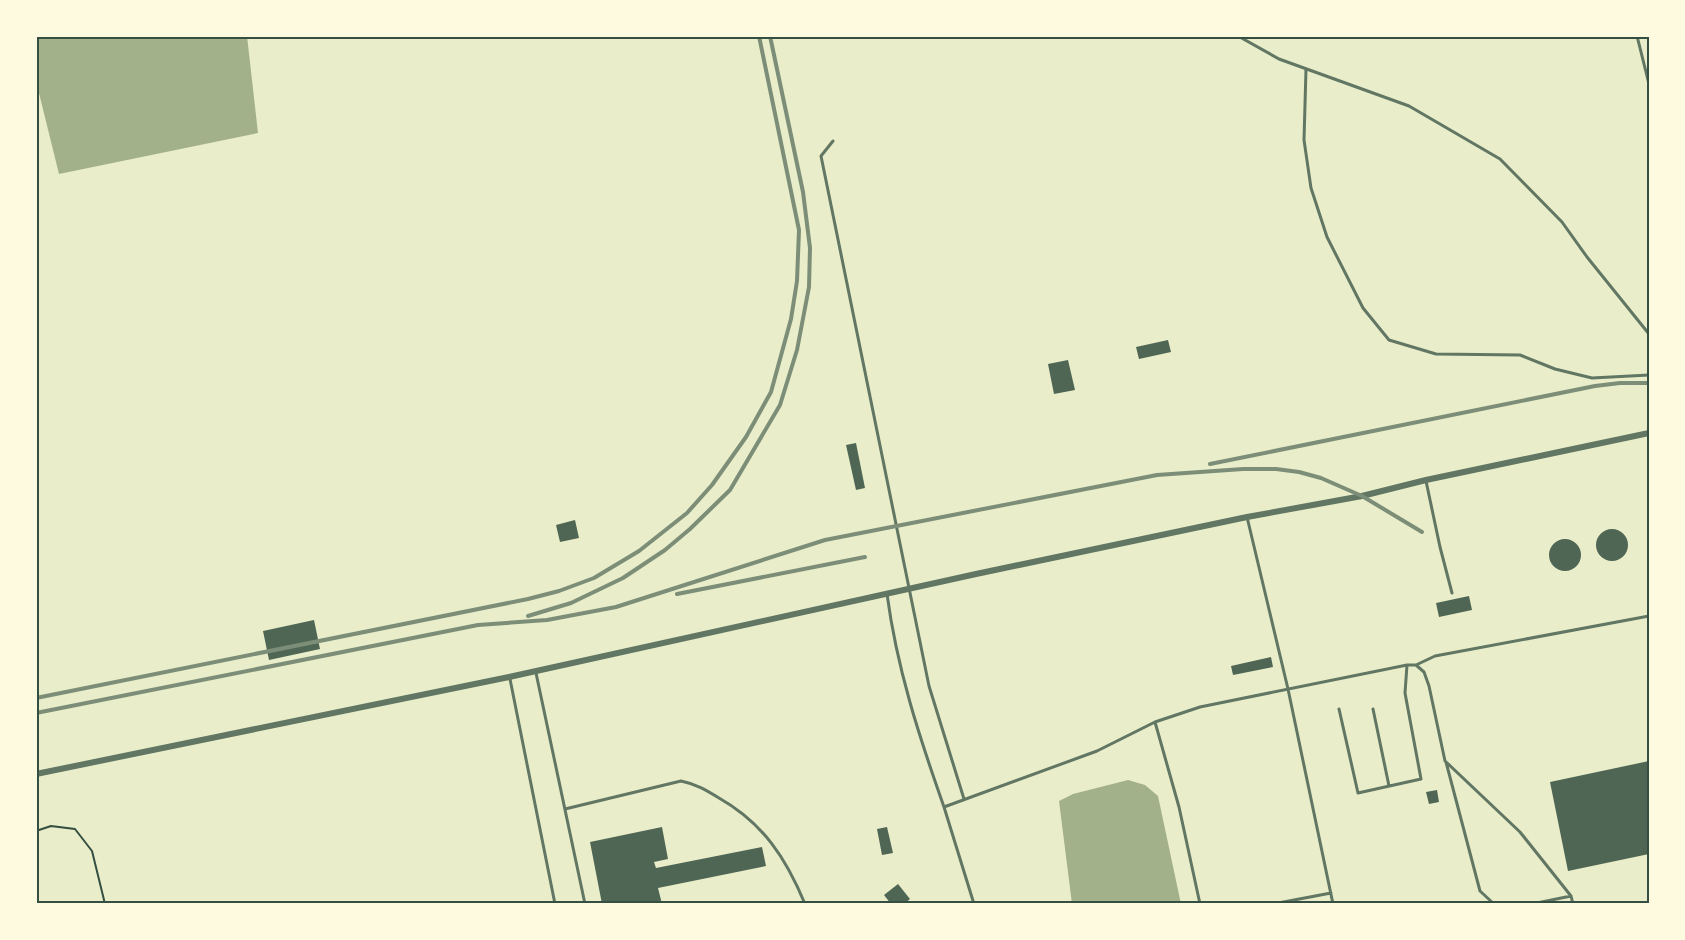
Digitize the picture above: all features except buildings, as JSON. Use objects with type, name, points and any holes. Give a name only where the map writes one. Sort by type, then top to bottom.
[{"type":"street","points":[[36,774],[509,677],[910,589],[1362,496],[1426,480],[1649,433]]},
{"type":"lane","points":[[1238,36],[1279,59],[1409,106],[1500,159],[1562,222],[1649,334]]},
{"type":"lane","points":[[1637,36],[1649,84]]},
{"type":"lane","points":[[1306,69],[1304,140],[1311,188],[1327,237],[1363,308],[1389,340],[1436,354],[1520,355],[1556,369],[1592,378],[1649,375]]},
{"type":"lane","points":[[832,141],[820,156],[929,686],[964,799]]},
{"type":"lane","points":[[1426,480],[1452,593]]},
{"type":"lane","points":[[1247,518],[1288,690],[1333,904]]},
{"type":"lane","points":[[887,594],[893,637],[914,723],[944,807],[974,904]]},
{"type":"lane","points":[[944,807],[1097,750],[1155,722],[1200,707],[1416,665],[1435,656],[1649,616]]},
{"type":"lane","points":[[1339,709],[1358,793],[1421,779],[1405,693],[1407,665]]},
{"type":"lane","points":[[1416,665],[1424,672],[1429,686],[1445,761],[1480,891],[1494,904]]},
{"type":"lane","points":[[535,671],[585,904]]},
{"type":"lane","points":[[509,677],[555,904]]},
{"type":"lane","points":[[1373,709],[1389,786]]},
{"type":"lane","points":[[1155,722],[1179,807],[1200,904]]},
{"type":"lane","points":[[1445,761],[1520,831],[1571,896],[1573,904]]},
{"type":"lane","points":[[565,809],[681,781],[696,784],[740,810],[768,838],[785,861],[805,904]]},
{"type":"lane","points":[[1273,904],[1331,893]]},
{"type":"lane","points":[[1532,904],[1571,896]]},
{"type":"path","points":[[36,831],[51,826],[75,829],[92,851],[105,904]]},
{"type":"shaded area","points":[[36,36],[247,36],[258,133],[59,174],[36,81]]},
{"type":"shaded area","points":[[1128,780],[1145,785],[1158,796],[1181,904],[1072,904],[1059,801],[1073,794]]},
{"type":"railway","points":[[36,698],[559,591],[594,578],[639,551],[687,513],[712,485],[746,437],[771,392],[791,319],[797,281],[799,230],[759,36]]},
{"type":"railway","points":[[528,616],[571,603],[623,578],[665,550],[730,490],[780,405],[797,350],[809,287],[810,248],[803,192],[770,36]]},
{"type":"railway","points":[[1210,464],[1595,386],[1649,383]]},
{"type":"railway","points":[[36,713],[478,625],[547,620],[616,607],[825,540],[1157,475],[1243,469],[1299,472],[1321,478],[1362,496],[1422,532]]},
{"type":"railway","points":[[677,594],[865,557]]}]
